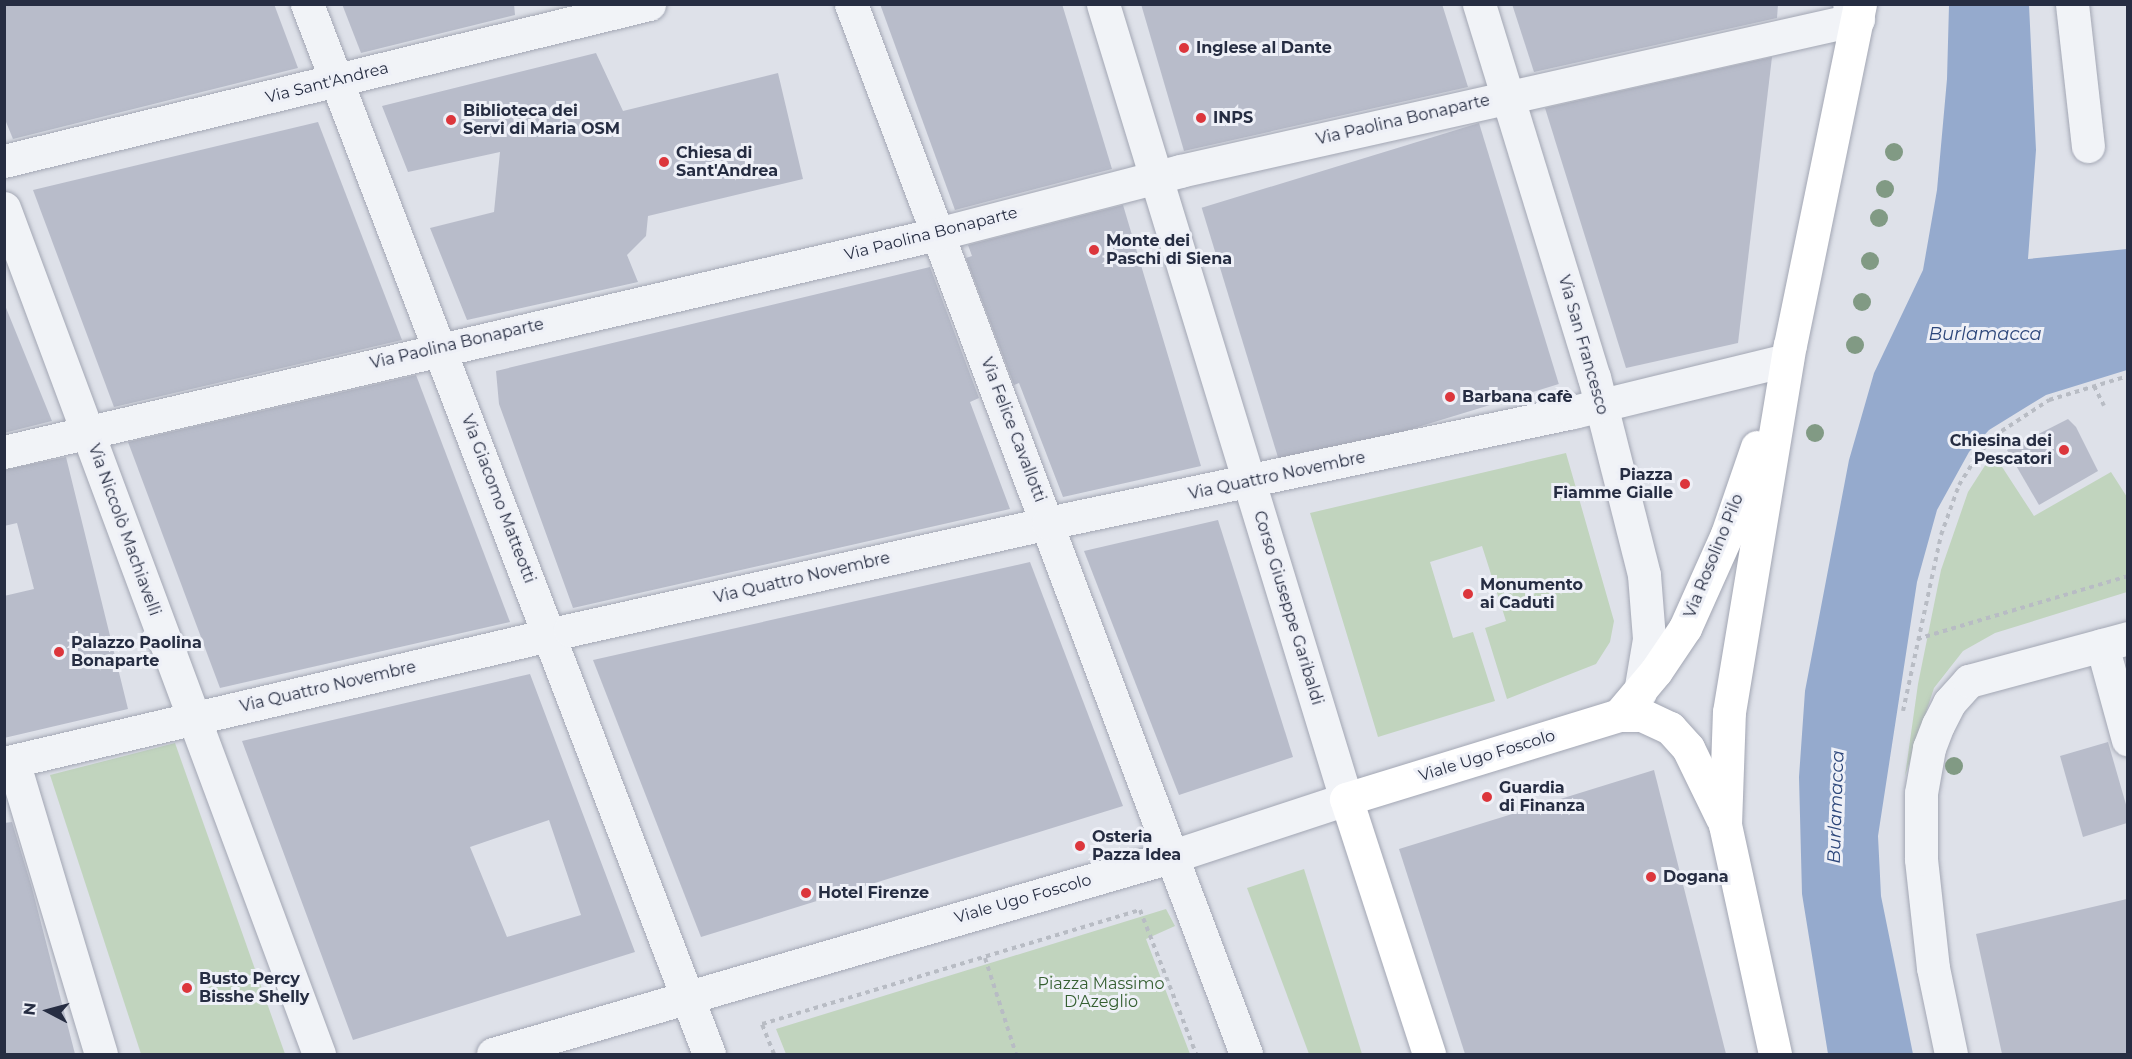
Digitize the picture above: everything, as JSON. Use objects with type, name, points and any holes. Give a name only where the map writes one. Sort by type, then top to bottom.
[{"type":"street","name":"Via Giacomo Matteotti","points":[[307,4],[441,347],[687,995]]},
{"type":"street","name":"Via Sant'Andrea","points":[[4,161],[649,4]]},
{"type":"street","name":"Via Felice Cavallotti","points":[[850,4],[1048,523],[1170,857]]},
{"type":"street","name":"Corso Giuseppe Garibaldi","points":[[1103,4],[1346,799]]},
{"type":"street","name":"Via San Francesco","points":[[1479,4],[1601,405],[1644,575],[1649,639],[1630,704]]},
{"type":"street","points":[[2072,4],[2088,146]]},
{"type":"street","name":"Via Paolina Bonaparte","points":[[4,452],[441,347],[937,234],[1155,177],[1508,96],[1856,9]]},
{"type":"street","name":"Via Rosolino Pilo","points":[[1725,825],[1732,682],[1787,360],[1856,9]]},
{"type":"street","name":"Via Niccolò Machiavelli","points":[[4,208],[319,1054]]},
{"type":"street","points":[[1601,405],[1787,360]]},
{"type":"street","name":"Via Rosolino Pilo","points":[[1775,1054],[1725,825],[1689,748],[1679,737],[1630,704],[1685,628],[1706,584],[1787,360]]},
{"type":"street","name":"Via Quattro Novembre","points":[[8,762],[550,635],[1048,523],[1249,482],[1601,405]]},
{"type":"street","points":[[1951,1054],[1934,968],[1921,859],[1921,793],[1929,748],[1948,703],[1969,681],[2115,641],[2127,740]]},
{"type":"street","name":"Viale Ugo Foscolo","points":[[493,1054],[687,995],[1170,857],[1630,704]]},
{"type":"street","points":[[8,762],[101,1054]]},
{"type":"street","points":[[1346,799],[1429,1054]]},
{"type":"street","points":[[1170,857],[1246,1054]]},
{"type":"street","points":[[687,995],[709,1054]]},
{"type":"path","points":[[2104,406],[2094,386],[2127,376]]},
{"type":"path","points":[[1917,639],[2127,576]]},
{"type":"path","points":[[774,1054],[762,1024],[1140,910],[1196,1054]]},
{"type":"path","points":[[985,958],[1016,1054]]},
{"type":"green space","points":[[1566,453],[1614,621],[1610,642],[1596,664],[1507,699],[1485,628],[1506,621],[1482,546],[1430,562],[1453,638],[1473,632],[1495,701],[1378,737],[1310,513]]},
{"type":"green space","points":[[1993,453],[2034,516],[2111,472],[2127,497],[2127,592],[1995,633],[1963,651],[1934,688],[1905,776],[1918,684],[1941,570],[1968,492]]},
{"type":"green space","points":[[175,743],[285,1054],[141,1054],[50,775]]},
{"type":"green space","points":[[1304,869],[1362,1054],[1309,1054],[1247,888]]},
{"type":"green space","name":"Piazza Massimo D'Azeglio","points":[[1166,909],[1175,926],[1146,939],[1190,1054],[786,1054],[776,1029]]},
{"type":"water","name":"Burlamacca","points":[[1949,5],[2029,5],[2036,150],[2028,259],[2127,249],[2127,370],[2046,395],[1989,430],[1969,452],[1937,510],[1917,582],[1878,836],[1881,896],[1913,1054],[1828,1054],[1802,894],[1799,777],[1805,691],[1849,460],[1874,373],[1923,270],[1937,190],[1947,79]]},
{"type":"building","points":[[4,4],[274,4],[298,68],[13,139],[4,117]]},
{"type":"building","points":[[342,4],[514,4],[515,15],[361,53]]},
{"type":"building","points":[[880,4],[1062,4],[1112,169],[955,210]]},
{"type":"building","points":[[1141,4],[1442,4],[1468,87],[1184,151]]},
{"type":"building","points":[[1512,4],[1778,4],[1777,18],[1534,72]]},
{"type":"building","points":[[596,53],[623,111],[778,73],[803,179],[648,216],[646,236],[627,255],[638,282],[467,320],[430,228],[494,212],[500,152],[408,172],[382,106]]},
{"type":"building","points":[[1772,57],[1738,343],[1626,368],[1545,108]]},
{"type":"building","points":[[318,122],[402,340],[114,407],[33,190]]},
{"type":"building","points":[[1479,123],[1559,384],[1281,469],[1202,208]]},
{"type":"building","points":[[1123,205],[1201,466],[1063,497],[1019,383],[1014,385],[966,258],[972,256],[968,245]]},
{"type":"building","points":[[930,267],[979,398],[970,402],[1010,509],[573,608],[499,404],[496,371]]},
{"type":"building","points":[[4,303],[52,421],[4,433]]},
{"type":"building","points":[[416,375],[510,622],[220,688],[128,442]]},
{"type":"building","points":[[2068,419],[2076,427],[2098,471],[2039,505],[2007,450]]},
{"type":"building","name":"Palazzo Paolina Bonaparte","points":[[66,457],[128,709],[4,738],[4,596],[34,589],[17,523],[4,526],[4,470]]},
{"type":"building","points":[[1218,520],[1293,757],[1179,795],[1084,551]]},
{"type":"building","points":[[1030,562],[1123,806],[701,937],[593,660]]},
{"type":"building","points":[[530,674],[635,952],[353,1040],[242,741]],"holes":[[[549,820],[581,915],[507,937],[470,847]]]},
{"type":"building","points":[[2108,742],[2127,808],[2127,823],[2083,837],[2060,756]]},
{"type":"building","points":[[1654,770],[1726,1054],[1465,1054],[1399,849]]},
{"type":"building","points":[[12,822],[32,888],[75,1054],[4,1054],[4,823]]},
{"type":"building","points":[[2127,899],[2127,1054],[2002,1054],[1976,934]]},
{"type":"place","name":"Inglese al Dante","points":[[1184,48]]},
{"type":"place","name":"INPS","points":[[1201,118]]},
{"type":"place","name":"Biblioteca dei Servi di Maria OSM","points":[[451,120]]},
{"type":"place","name":"Chiesa di Sant'Andrea","points":[[664,162]]},
{"type":"place","name":"Monte dei Paschi di Siena","points":[[1094,250]]},
{"type":"place","name":"Barbana cafè","points":[[1450,397]]},
{"type":"place","name":"Chiesina dei Pescatori","points":[[2064,450]]},
{"type":"place","name":"Piazza Fiamme Gialle","points":[[1685,484]]},
{"type":"place","name":"Monumento ai Caduti","points":[[1468,594]]},
{"type":"place","name":"Palazzo Paolina Bonaparte","points":[[59,652]]},
{"type":"place","name":"Guardia di Finanza","points":[[1487,797]]},
{"type":"place","name":"Osteria Pazza Idea","points":[[1080,846]]},
{"type":"place","name":"Dogana","points":[[1651,877]]},
{"type":"place","name":"Hotel Firenze","points":[[806,893]]},
{"type":"place","name":"Busto Percy Bisshe Shelly","points":[[187,988]]}]
